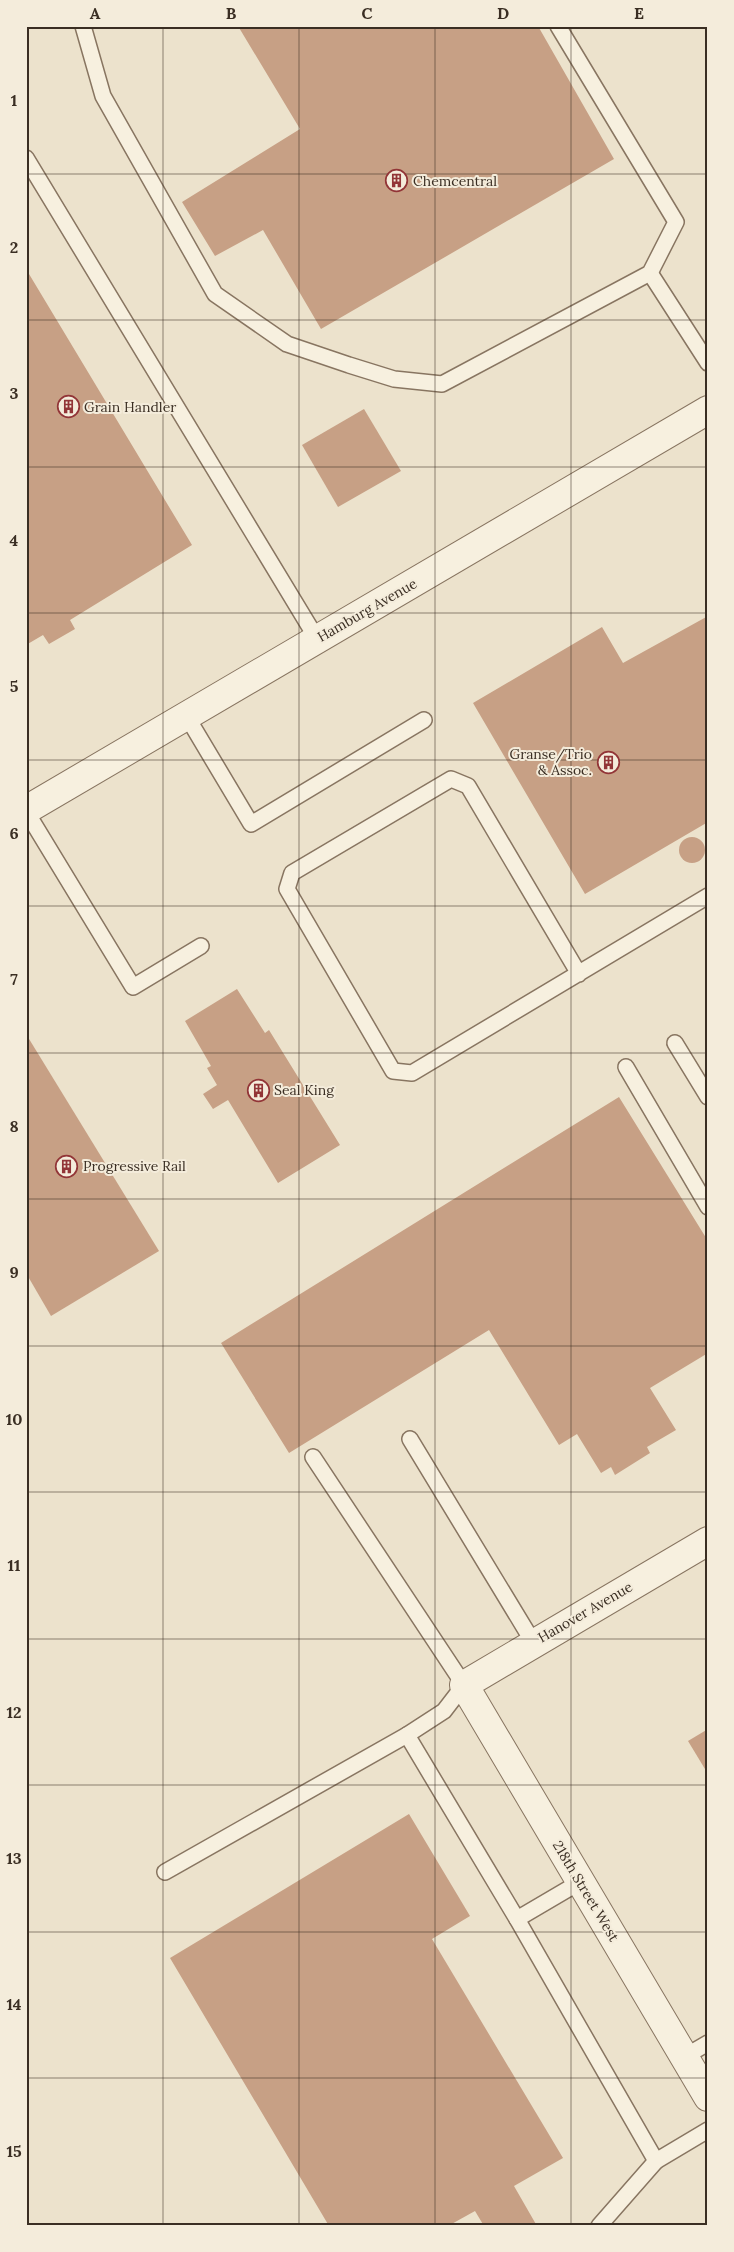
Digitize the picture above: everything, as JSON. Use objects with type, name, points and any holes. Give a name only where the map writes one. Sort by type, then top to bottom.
[{"type":"street","name":"Hamburg Avenue","points":[[26,811],[186,715],[708,410]]},
{"type":"street","name":"Hanover Avenue","points":[[464,1685],[534,1642],[708,1542]]},
{"type":"street","name":"218th Street West","points":[[464,1685],[708,2097]]},
{"type":"lane","points":[[83,26],[103,96],[215,294],[287,344],[394,379],[442,384],[650,273],[676,222],[558,26]]},
{"type":"lane","points":[[26,158],[317,639]]},
{"type":"lane","points":[[650,273],[708,363]]},
{"type":"lane","points":[[186,715],[251,824],[424,720]]},
{"type":"lane","points":[[579,974],[468,786],[450,780],[292,873],[287,889],[393,1071],[412,1073],[579,974],[708,896]]},
{"type":"lane","points":[[26,811],[133,987],[201,946]]},
{"type":"lane","points":[[675,1043],[708,1097]]},
{"type":"lane","points":[[626,1067],[708,1207]]},
{"type":"lane","points":[[410,1439],[534,1642]]},
{"type":"lane","points":[[165,1872],[444,1712],[464,1685],[313,1458]]},
{"type":"lane","points":[[407,1734],[517,1919],[656,2161]]},
{"type":"lane","points":[[517,1919],[580,1882]]},
{"type":"lane","points":[[684,2057],[708,2043]]},
{"type":"lane","points":[[600,2226],[656,2161],[708,2130]]},
{"type":"building","name":"Chemcentral","points":[[238,26],[538,26],[614,159],[321,329],[263,230],[215,256],[182,202],[300,129]]},
{"type":"building","name":"Grain Handler","points":[[26,269],[192,545],[70,620],[75,629],[49,644],[43,635],[26,645]]},
{"type":"building","points":[[364,409],[401,471],[338,507],[302,445]]},
{"type":"building","name":"Granse/Trio & Assoc.","points":[[708,616],[708,822],[585,894],[473,703],[602,627],[623,663]]},
{"type":"building","points":[[692,837],[701,841],[705,850],[701,859],[692,863],[683,859],[679,850],[683,841]]},
{"type":"building","name":"Seal King","points":[[237,989],[265,1033],[269,1030],[340,1145],[278,1183],[228,1100],[213,1109],[203,1094],[217,1085],[207,1068],[211,1066],[185,1021]]},
{"type":"building","name":"Progressive Rail","points":[[26,1034],[159,1251],[51,1316],[26,1273]]},
{"type":"building","points":[[619,1097],[708,1241],[708,1353],[650,1388],[676,1430],[647,1447],[650,1453],[615,1475],[611,1467],[601,1473],[577,1434],[559,1445],[489,1330],[289,1453],[221,1343]]},
{"type":"building","points":[[708,1729],[708,1774],[688,1741]]},
{"type":"building","points":[[409,1814],[470,1916],[432,1939],[563,2158],[514,2186],[537,2226],[484,2226],[475,2211],[448,2226],[329,2226],[170,1958]]},
{"type":"place","name":"Chemcentral","points":[[397,181]]},
{"type":"place","name":"Grain Handler","points":[[68,407]]},
{"type":"place","name":"Granse/Trio & Assoc.","points":[[608,762]]},
{"type":"place","name":"Seal King","points":[[258,1090]]},
{"type":"place","name":"Progressive Rail","points":[[67,1166]]}]
